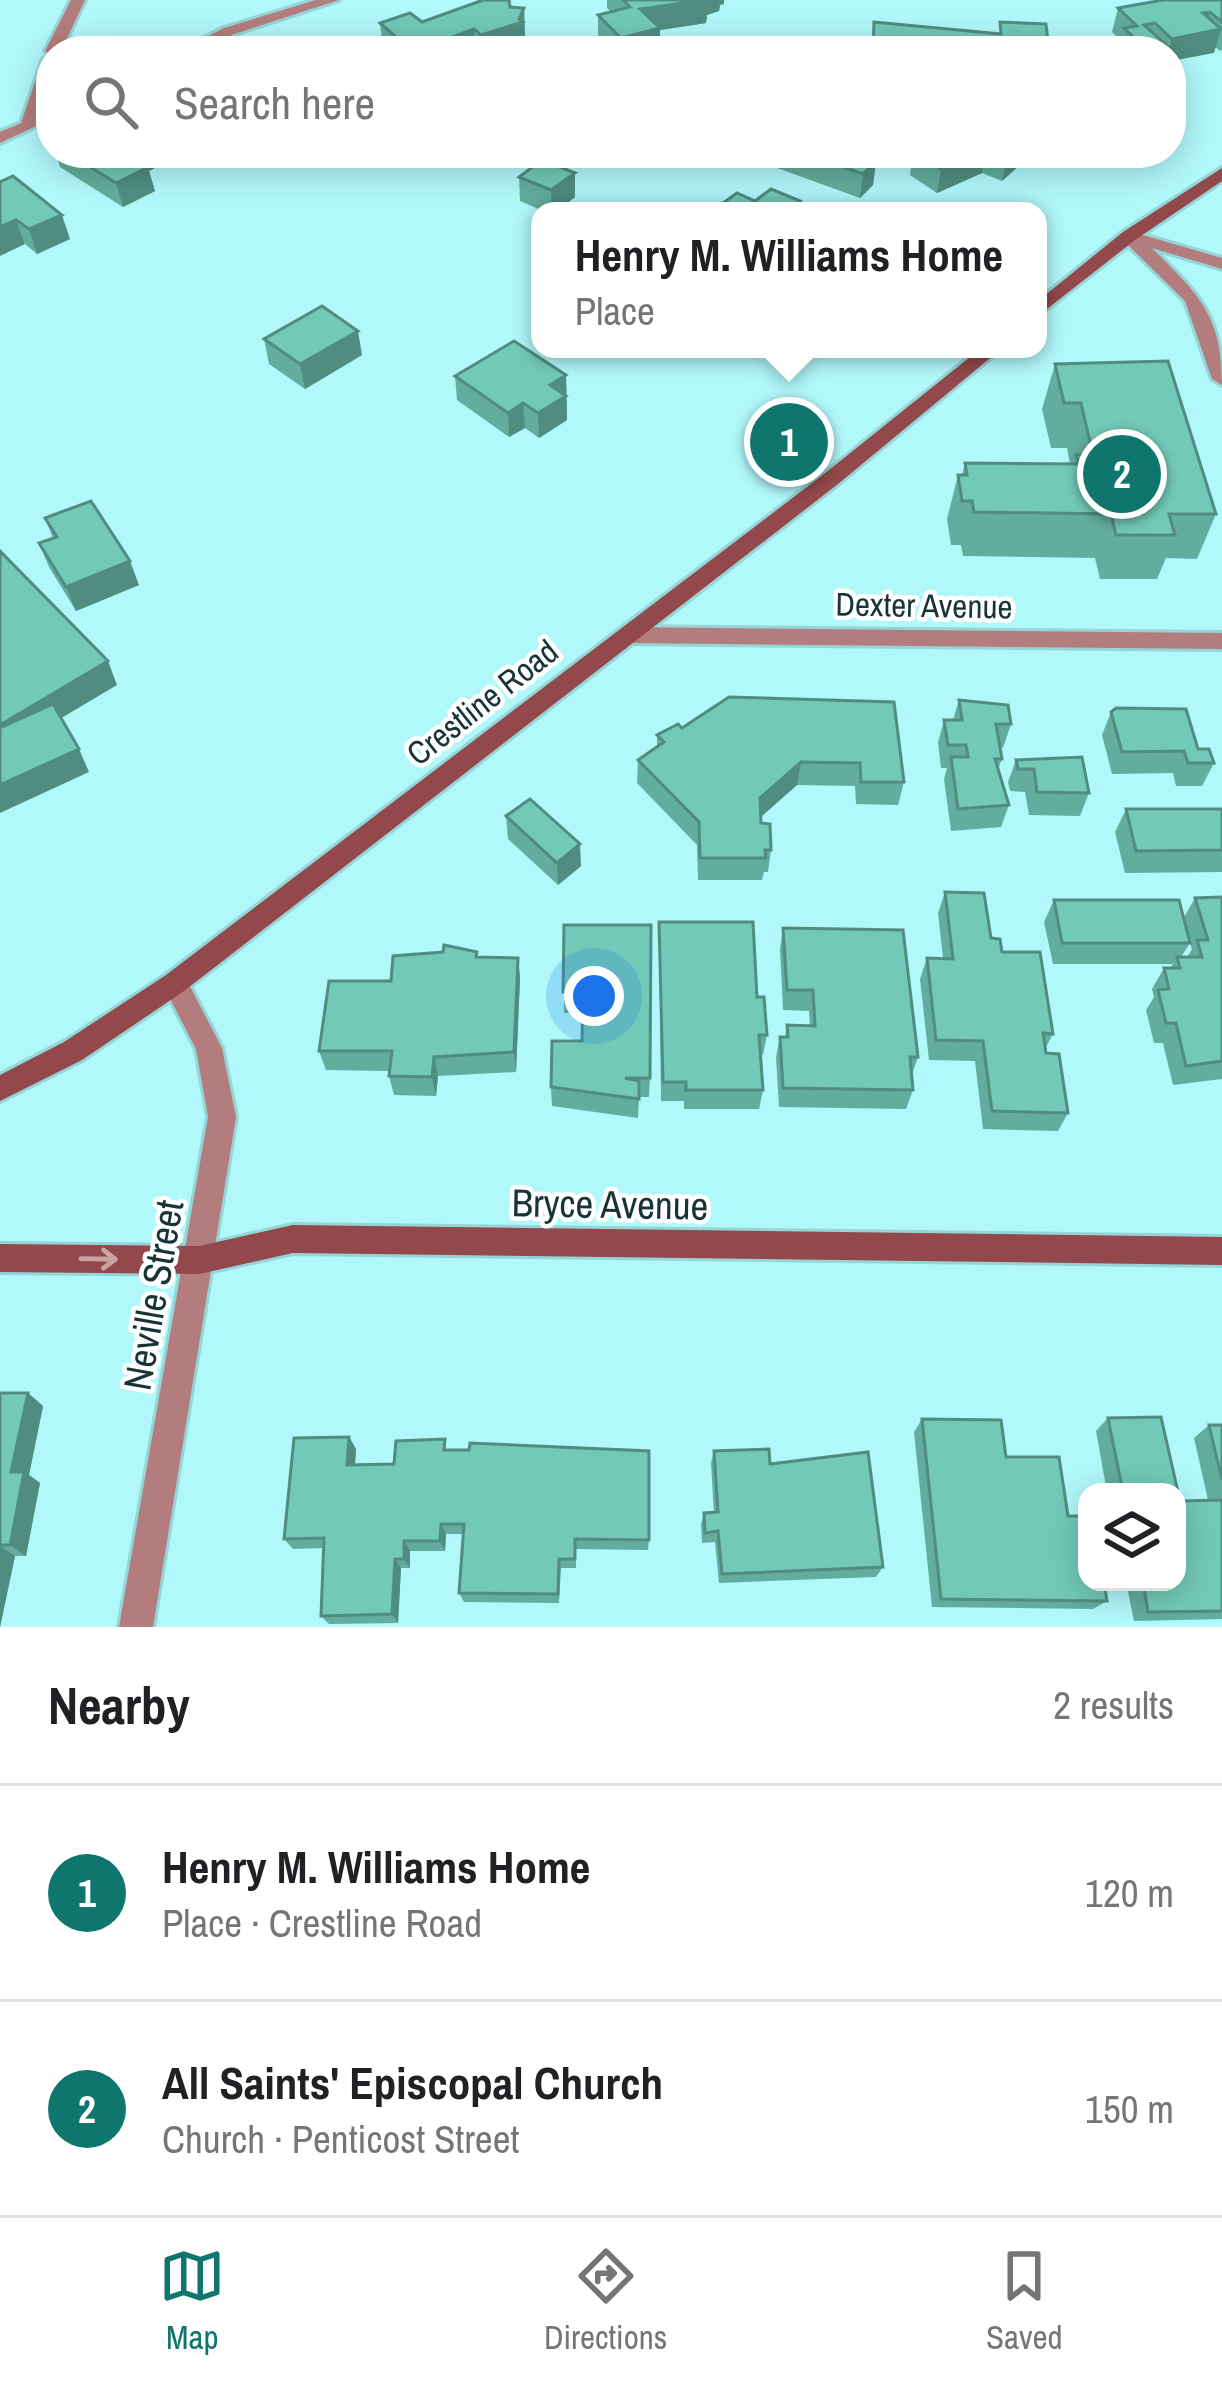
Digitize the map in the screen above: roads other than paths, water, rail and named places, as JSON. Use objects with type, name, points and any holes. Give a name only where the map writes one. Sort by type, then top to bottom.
[{"type":"street","points":[[61,36],[78,0]]},
{"type":"street","points":[[221,36],[332,0]]},
{"type":"street","points":[[28,126],[36,102]]},
{"type":"street","points":[[0,138],[36,122]]},
{"type":"street","points":[[1047,303],[1129,236],[1222,173]]},
{"type":"street","points":[[1129,236],[1222,264]]},
{"type":"street","points":[[1129,236],[1193,299],[1222,379]]},
{"type":"street","name":"Crestline Road","points":[[0,1089],[74,1051],[175,982],[980,358]]},
{"type":"street","name":"Dexter Avenue","points":[[625,635],[1222,641]]},
{"type":"street","name":"Neville Street","points":[[136,1627],[222,1117],[209,1048],[175,982]]},
{"type":"street","name":"Bryce Avenue","points":[[0,1258],[199,1260],[293,1239],[1222,1251]]},
{"type":"place","name":"Henry M. Williams Home","points":[[789,442]]},
{"type":"place","name":"All Saints' Episcopal Church","points":[[1122,474]]}]
